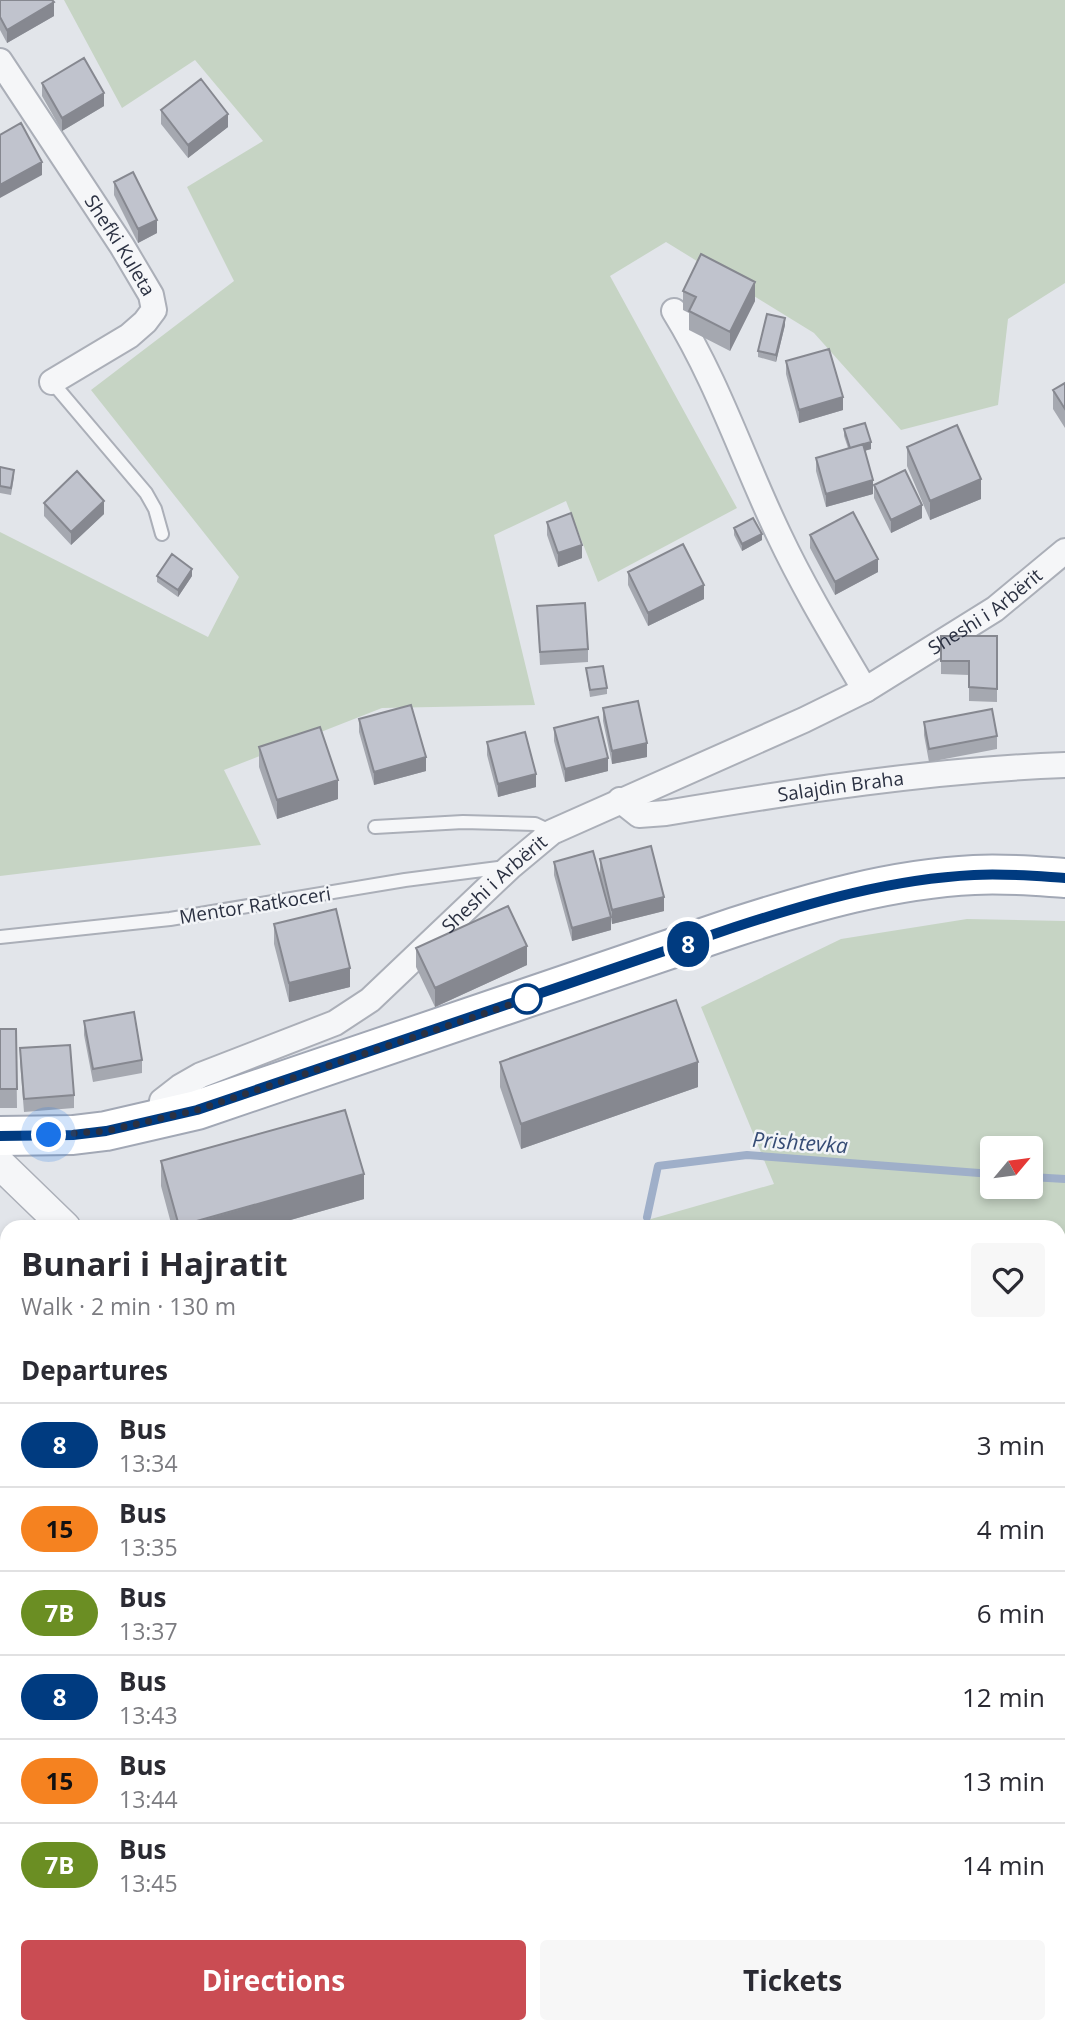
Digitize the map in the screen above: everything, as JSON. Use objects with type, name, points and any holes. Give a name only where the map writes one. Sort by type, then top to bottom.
[{"type":"main road","points":[[0,1136],[73,1135],[159,1120],[245,1095],[800,906],[880,887],[974,875],[1065,878]]},
{"type":"street","name":"Shefki Kuleta","points":[[0,61],[122,246],[151,295],[154,310],[129,336],[52,382]]},
{"type":"street","points":[[674,312],[696,348],[722,401],[779,535],[811,598],[865,690]]},
{"type":"street","name":"Sheshi i Arbërit","points":[[159,1120],[162,1101],[201,1075],[335,1023],[370,1000],[510,867],[552,832],[804,720],[865,690],[995,609],[1065,551]]},
{"type":"street","name":"Salajdin Braha","points":[[620,800],[639,815],[666,813],[828,786],[933,774],[1065,765]]},
{"type":"street","points":[[0,1164],[58,1220]]},
{"type":"lane","name":"Shefki Kuleta","points":[[52,382],[146,493],[155,509],[162,534]]},
{"type":"lane","points":[[375,827],[463,822],[535,824],[552,832]]},
{"type":"lane","name":"Mentor Ratkoceri","points":[[0,937],[170,919],[458,872],[510,867]]},
{"type":"green space","points":[[64,0],[1065,0],[1065,283],[1008,319],[998,405],[901,430],[814,333],[666,242],[610,276],[737,508],[598,582],[566,501],[494,535],[535,705],[382,708],[224,770],[261,845],[0,876],[0,532],[208,637],[239,577],[91,390],[234,281],[187,187],[263,141],[195,60],[122,108]]},
{"type":"green space","points":[[967,919],[1065,921],[1065,1220],[648,1220],[774,1184],[701,1007],[841,939]]},
{"type":"building","points":[[0,0],[54,2],[7,30],[0,17]]},
{"type":"building","points":[[84,58],[104,93],[62,118],[42,83]]},
{"type":"building","points":[[201,79],[228,114],[188,145],[161,110]]},
{"type":"building","points":[[21,123],[42,162],[0,185],[0,135]]},
{"type":"building","points":[[133,172],[157,220],[138,229],[114,182]]},
{"type":"building","points":[[701,254],[755,282],[730,332],[689,311],[696,297],[683,291]]},
{"type":"building","points":[[767,314],[785,318],[776,355],[758,351]]},
{"type":"building","points":[[829,349],[843,397],[799,410],[786,361]]},
{"type":"building","points":[[1065,383],[1065,409],[1053,390]]},
{"type":"building","points":[[865,423],[871,442],[850,448],[844,429]]},
{"type":"building","points":[[957,425],[981,479],[930,501],[907,447]]},
{"type":"building","points":[[863,444],[873,480],[826,494],[816,458]]},
{"type":"building","points":[[0,467],[14,470],[11,488],[0,486]]},
{"type":"building","points":[[905,470],[922,505],[891,520],[874,485]]},
{"type":"building","points":[[77,471],[104,501],[71,532],[44,503]]},
{"type":"building","points":[[853,512],[878,559],[835,582],[810,535]]},
{"type":"building","points":[[571,513],[582,545],[558,553],[547,522]]},
{"type":"building","points":[[753,518],[762,534],[742,544],[734,528]]},
{"type":"building","points":[[683,544],[704,585],[648,613],[628,572]]},
{"type":"building","points":[[172,554],[192,569],[178,590],[157,576]]},
{"type":"building","points":[[585,603],[588,649],[540,652],[537,606]]},
{"type":"building","points":[[941,636],[997,636],[997,689],[969,687],[969,661],[941,661]]},
{"type":"building","points":[[603,666],[607,688],[590,690],[586,668]]},
{"type":"building","points":[[638,701],[647,743],[612,751],[603,708]]},
{"type":"building","points":[[411,705],[426,757],[374,772],[359,719]]},
{"type":"building","points":[[992,709],[997,736],[929,749],[924,722]]},
{"type":"building","points":[[598,717],[608,758],[565,769],[554,728]]},
{"type":"building","points":[[320,727],[338,780],[277,800],[259,747]]},
{"type":"building","points":[[525,732],[536,774],[498,784],[487,742]]},
{"type":"building","points":[[651,846],[664,897],[612,910],[600,859]]},
{"type":"building","points":[[593,851],[611,917],[572,928],[554,862]]},
{"type":"building","points":[[508,906],[527,946],[435,988],[416,948]]},
{"type":"building","points":[[336,909],[350,968],[289,983],[274,924]]},
{"type":"building","points":[[676,1000],[698,1062],[521,1124],[500,1062]]},
{"type":"building","points":[[134,1012],[142,1060],[93,1069],[84,1021]]},
{"type":"building","points":[[0,1029],[16,1029],[17,1089],[0,1089]]},
{"type":"building","points":[[70,1045],[74,1095],[24,1099],[20,1048]]},
{"type":"building","points":[[345,1110],[364,1174],[200,1220],[177,1220],[161,1161]]},
{"type":"waterway","name":"Prishtevka","points":[[647,1217],[658,1166],[747,1155],[980,1173]]},
{"type":"waterway","name":"Prishtevka","points":[[1043,1178],[1065,1179]]},
{"type":"bus line","name":"8","points":[[0,1136],[73,1135],[106,1131],[197,1110],[735,927],[800,906],[856,892],[917,881],[974,875],[1065,878]]},
{"type":"route","points":[[49,1135],[106,1131],[197,1110],[527,999]]}]
